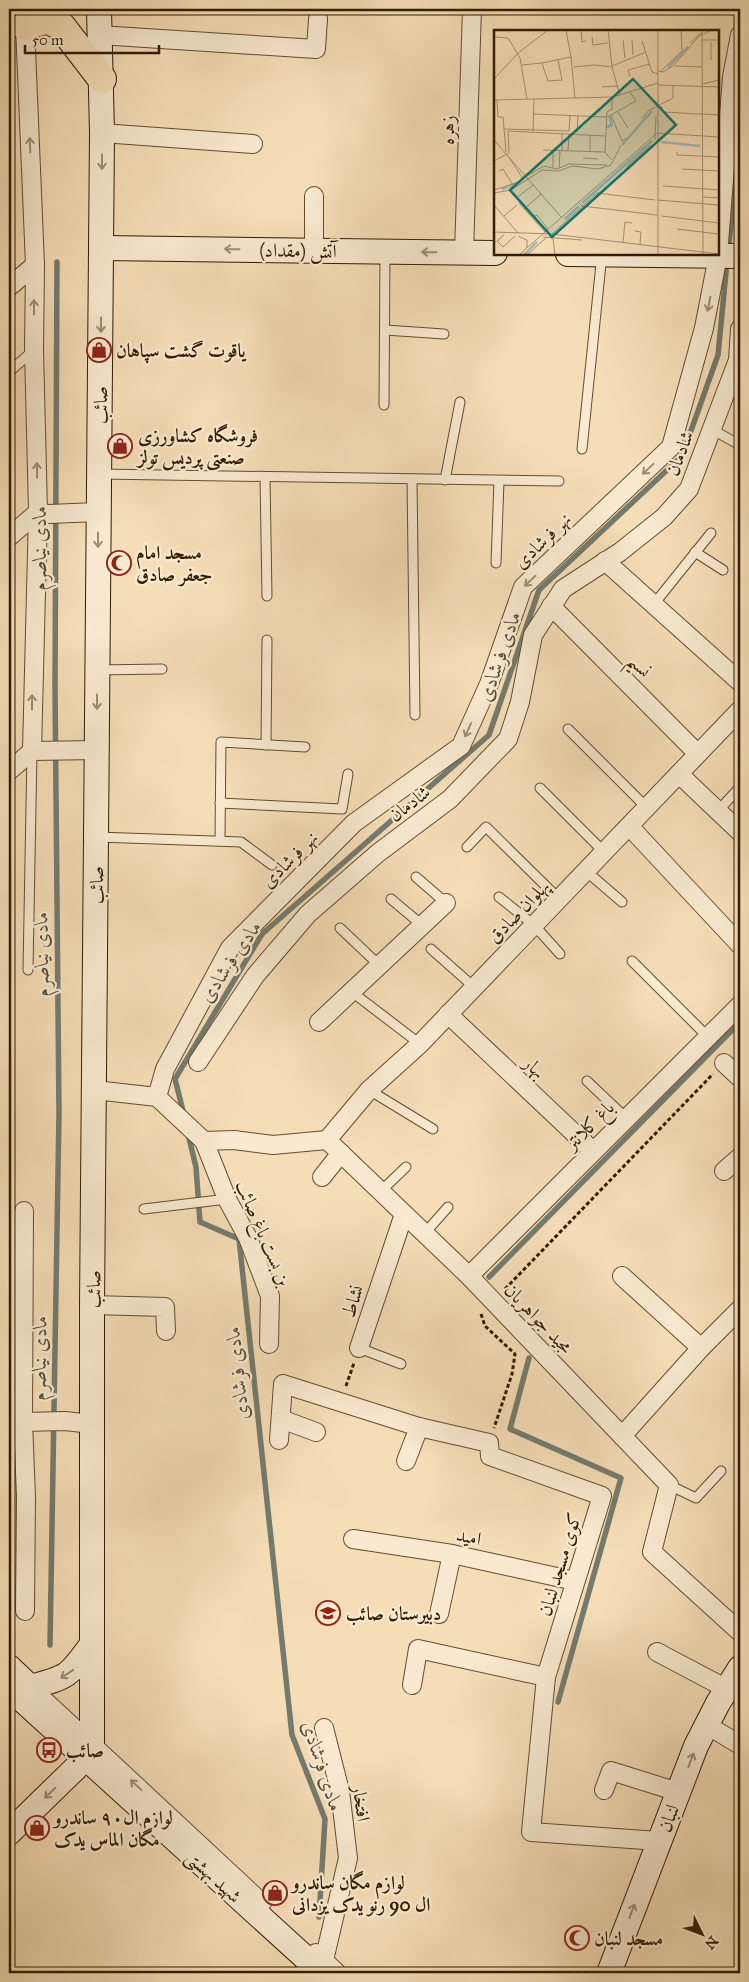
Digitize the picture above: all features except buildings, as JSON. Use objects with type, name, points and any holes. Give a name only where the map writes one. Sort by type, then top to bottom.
[{"type":"main road","name":"صائب","points":[[93,1752],[92,1305],[102,133],[99,9]]},
{"type":"main road","points":[[24,25],[48,19],[62,28],[102,79]]},
{"type":"main road","name":"آتش (مقداد)","points":[[101,248],[494,253]]},
{"type":"main road","points":[[665,255],[728,256]]},
{"type":"main road","points":[[20,1688],[58,1680],[72,1672],[92,1644]]},
{"type":"main road","name":"شهید بهشتی","points":[[9,1667],[20,1688],[93,1752],[322,1970]]},
{"type":"main road","name":"لنبان","points":[[608,1973],[696,1746],[740,1668]]},
{"type":"main road","points":[[9,1833],[93,1752]]},
{"type":"street","name":"زهره","points":[[464,252],[472,9]]},
{"type":"street","points":[[99,34],[316,48],[318,18]]},
{"type":"street","points":[[24,25],[35,265],[34,350],[50,513],[32,751]]},
{"type":"street","name":"نهر فرشادی","points":[[157,1097],[165,1070],[230,948],[354,823],[461,746],[489,684],[523,588],[671,447],[704,328],[728,256],[732,77],[740,35]]},
{"type":"street","points":[[102,133],[254,144]]},
{"type":"street","points":[[314,196],[314,250]]},
{"type":"street","points":[[9,287],[35,265]]},
{"type":"street","name":"شادمان","points":[[198,1062],[255,976],[308,914],[378,853],[450,799],[508,739],[520,702],[533,635],[563,589],[605,561],[664,517],[689,490],[739,360],[740,328]]},
{"type":"street","points":[[9,536],[50,513],[98,512]]},
{"type":"street","points":[[605,561],[740,682]]},
{"type":"street","name":"نسیم","points":[[552,606],[698,754]]},
{"type":"street","name":"پهلوان صادق","points":[[327,1140],[369,1090],[420,1044],[740,710]]},
{"type":"street","points":[[9,771],[32,751],[96,750]]},
{"type":"street","points":[[680,774],[740,832]]},
{"type":"street","points":[[629,826],[740,945]]},
{"type":"street","points":[[319,1022],[446,903]]},
{"type":"street","name":"باغ کلانتر","points":[[469,1276],[740,1005]]},
{"type":"street","name":"بهار","points":[[448,1014],[593,1151]]},
{"type":"street","points":[[724,1063],[740,1078]]},
{"type":"street","points":[[95,1090],[157,1097],[204,1141],[234,1140],[273,1145],[327,1140]]},
{"type":"street","name":"مجید جواهریان","points":[[327,1140],[469,1276],[486,1305],[622,1436],[669,1485]]},
{"type":"street","name":"بن بست باغ صائب","points":[[204,1141],[227,1199],[248,1238],[270,1296],[269,1344]]},
{"type":"street","points":[[322,1177],[341,1153]]},
{"type":"street","points":[[724,1171],[740,1157]]},
{"type":"street","points":[[24,1211],[28,1422],[25,1612]]},
{"type":"street","name":"نشاط","points":[[359,1348],[404,1214]]},
{"type":"street","points":[[622,1276],[701,1348]]},
{"type":"street","points":[[92,1305],[165,1308],[166,1331]]},
{"type":"street","points":[[622,1436],[701,1348],[740,1309]]},
{"type":"street","points":[[279,1440],[284,1384],[420,1427],[489,1443]]},
{"type":"street","points":[[281,1419],[316,1432]]},
{"type":"street","points":[[28,1422],[92,1424]]},
{"type":"street","points":[[406,1461],[420,1427]]},
{"type":"street","name":"کوی مسجد لنبان","points":[[489,1443],[490,1456],[602,1496],[546,1677],[531,1832],[659,1841]]},
{"type":"street","points":[[669,1485],[652,1552],[740,1632]]},
{"type":"street","name":"امید","points":[[353,1539],[452,1554],[575,1581]]},
{"type":"street","points":[[439,1614],[452,1554]]},
{"type":"street","points":[[412,1685],[418,1649],[546,1677]]},
{"type":"street","points":[[657,1652],[727,1689]]},
{"type":"street","points":[[707,1725],[740,1745]]},
{"type":"street","name":"افتخار","points":[[322,1970],[348,1858],[340,1791],[324,1728]]},
{"type":"street","points":[[604,1790],[611,1771],[678,1792]]},
{"type":"street","name":"شهید بهشتی","points":[[322,1970],[337,1973]]},
{"type":"lane","points":[[384,405],[385,251]]},
{"type":"lane","points":[[582,449],[602,255]]},
{"type":"lane","points":[[385,330],[444,334]]},
{"type":"lane","points":[[9,372],[34,350]]},
{"type":"lane","points":[[445,480],[460,402]]},
{"type":"lane","points":[[711,429],[740,445]]},
{"type":"lane","points":[[100,474],[559,482]]},
{"type":"lane","points":[[265,477],[268,596]]},
{"type":"lane","points":[[412,479],[415,715]]},
{"type":"lane","points":[[496,563],[499,481]]},
{"type":"lane","points":[[654,604],[711,532]]},
{"type":"lane","points":[[695,552],[723,570]]},
{"type":"lane","points":[[266,744],[267,640]]},
{"type":"lane","points":[[97,670],[162,669]]},
{"type":"lane","points":[[568,729],[647,808]]},
{"type":"lane","points":[[220,841],[221,742],[305,747]]},
{"type":"lane","points":[[28,970],[32,751]]},
{"type":"lane","points":[[220,802],[342,809],[348,774]]},
{"type":"lane","points":[[718,811],[740,787]]},
{"type":"lane","points":[[540,788],[604,852]]},
{"type":"lane","points":[[467,847],[486,827],[559,899]]},
{"type":"lane","points":[[96,837],[241,842],[272,865]]},
{"type":"lane","points":[[586,871],[622,902]]},
{"type":"lane","points":[[416,877],[446,903]]},
{"type":"lane","points":[[499,897],[534,925],[560,954]]},
{"type":"lane","points":[[391,899],[422,926]]},
{"type":"lane","points":[[340,928],[380,966]]},
{"type":"lane","points":[[431,949],[474,987]]},
{"type":"lane","points":[[632,961],[708,1037]]},
{"type":"lane","points":[[352,992],[420,1044]]},
{"type":"lane","points":[[587,1081],[626,1118]]},
{"type":"lane","points":[[369,1090],[433,1128]]},
{"type":"lane","points":[[381,1191],[406,1167]]},
{"type":"lane","points":[[144,1209],[227,1199]]},
{"type":"lane","points":[[425,1233],[448,1207]]},
{"type":"lane","points":[[359,1348],[401,1364]]},
{"type":"lane","points":[[669,1485],[696,1498],[721,1471]]},
{"type":"path","points":[[489,1443],[512,1374],[515,1354],[485,1326],[486,1305],[724,1063]]},
{"type":"path","points":[[341,1402],[359,1348]]},
{"type":"green space","points":[[12,981],[10,1199],[9,984]]},
{"type":"waterway","name":"مادی فرشادی","points":[[728,250],[740,150]]},
{"type":"waterway","name":"مادی نیاصرم","points":[[50,1645],[59,1114],[55,685],[57,262]]},
{"type":"waterway","name":"مادی فرشادی","points":[[184,1115],[175,1079],[262,934],[489,735],[539,590],[682,456],[718,355],[727,262]]},
{"type":"waterway","points":[[489,1277],[740,1022]]},
{"type":"waterway","name":"مادی فرشادی","points":[[188,1134],[196,1167],[200,1222],[239,1239],[292,1735],[325,1819],[319,1917]]},
{"type":"waterway","points":[[529,1358],[510,1429],[621,1478],[558,1702]]},
{"type":"place","name":"یاقوت گشت سپاهان","points":[[99,350]]},
{"type":"place","name":"فروشگاه کشاورزی صنعتی پردیس تولز","points":[[120,446]]},
{"type":"place","name":"مسجد امام جعفر صادق","points":[[119,563]]},
{"type":"place","name":"دبیرستان صائب","points":[[328,1613]]},
{"type":"place","name":"صائب","points":[[49,1750]]},
{"type":"place","name":"لوازم ال۹۰ ساندرو مگان الماس یدک","points":[[37,1828]]},
{"type":"place","name":"لوازم مگان ساندرو ال 90 رنو یدک یزدانی","points":[[275,1893]]},
{"type":"place","name":"مسجد لنبان","points":[[577,1938]]}]
